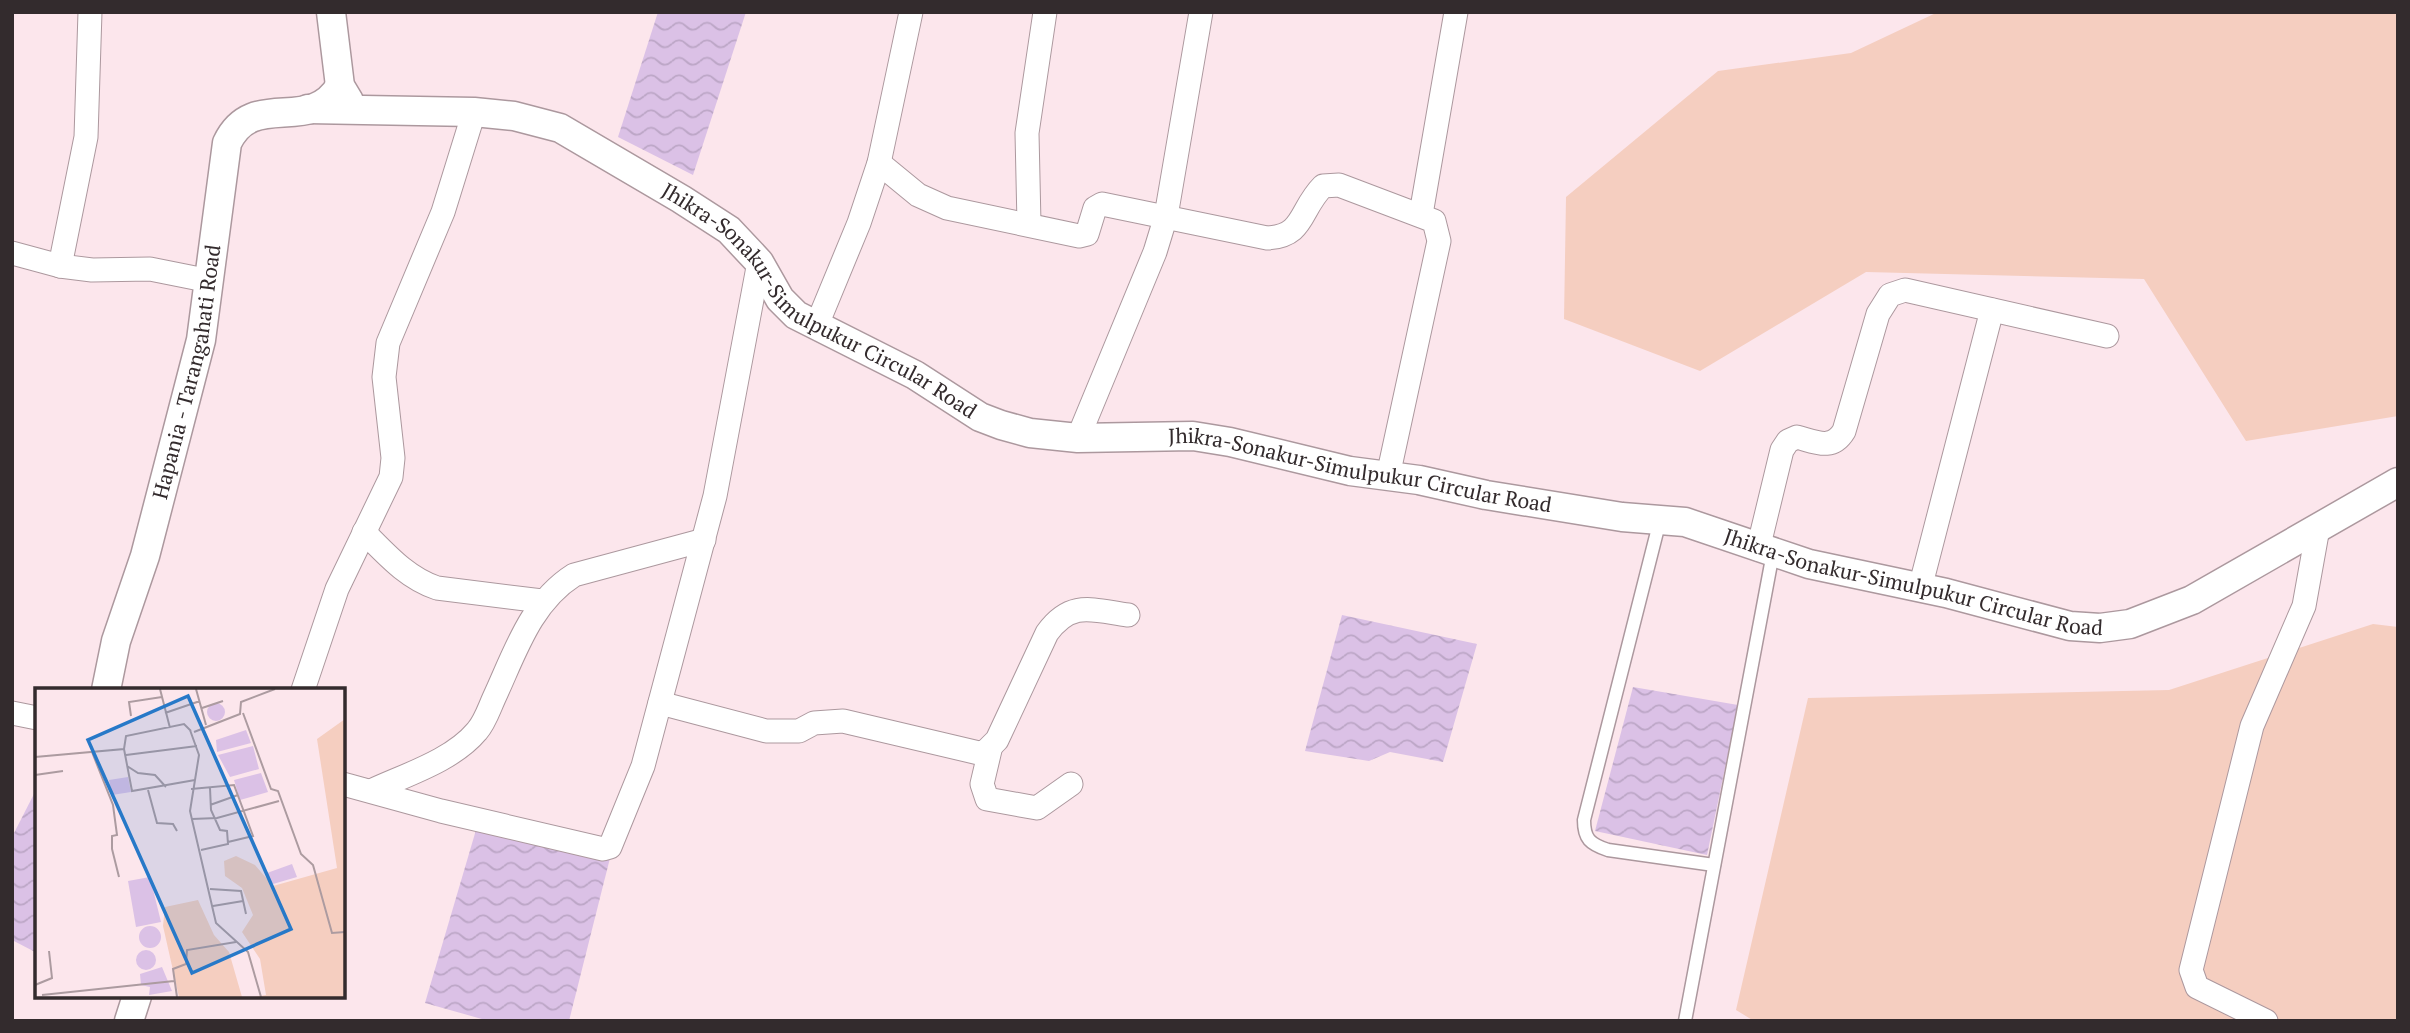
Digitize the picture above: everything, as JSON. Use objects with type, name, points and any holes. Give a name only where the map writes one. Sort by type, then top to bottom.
[{"type":"street","points":[[60,266],[86,137],[90,12]]},
{"type":"street","points":[[331,12],[340,86],[349,101],[370,113]]},
{"type":"street","points":[[816,327],[879,163],[911,12]]},
{"type":"street","points":[[1029,224],[1027,132],[1045,12]]},
{"type":"street","points":[[1078,438],[1155,252],[1166,216],[1201,12]]},
{"type":"street","points":[[1422,214],[1456,12]]},
{"type":"street","points":[[308,109],[329,101],[340,86]]},
{"type":"street","name":"Jhikra-Sonakur-Simulpukur Circular Road","points":[[308,109],[370,113],[474,112],[514,116],[560,128],[729,230],[759,262],[780,299],[796,315],[915,375],[980,417],[1030,433],[1078,438],[1193,436],[1230,442],[1350,471],[1574,510],[1685,523],[1766,551],[1850,575],[1920,588],[2070,626],[2100,628],[2130,624],[2192,600],[2318,528],[2351,506],[2398,482]]},
{"type":"street","name":"Hapania - Tarangahati Road","points":[[106,688],[116,641],[137,583],[190,387],[210,281],[223,168],[234,130],[245,118],[308,109]]},
{"type":"street","points":[[304,688],[337,589],[391,477],[393,458],[384,377],[388,342],[443,212],[474,112]]},
{"type":"street","points":[[879,163],[919,195],[934,203],[1079,236],[1087,234],[1095,208],[1102,204],[1267,238],[1284,237],[1294,230],[1311,198],[1323,186],[1339,185],[1422,214],[1434,221],[1438,241],[1388,476]]},
{"type":"street","points":[[12,253],[60,266],[92,270],[150,269],[210,281]]},
{"type":"street","points":[[345,784],[603,849],[610,847],[617,836],[643,766],[704,540],[715,496],[759,262]]},
{"type":"street","points":[[1766,551],[1783,450],[1797,436],[1829,444],[1838,441],[1844,431],[1878,314],[1890,295],[1905,290],[2107,336]]},
{"type":"street","points":[[1920,588],[1992,310]]},
{"type":"street","points":[[2266,1021],[2197,987],[2192,970],[2252,726],[2304,606],[2318,528]]},
{"type":"street","points":[[364,532],[410,576],[437,589],[542,601]]},
{"type":"street","points":[[371,791],[459,748],[479,729],[519,641],[542,601],[556,587],[574,575],[704,540]]},
{"type":"street","points":[[1071,784],[1037,808],[987,799],[982,784],[990,750],[1047,633],[1057,619],[1070,610],[1085,609],[1128,615]]},
{"type":"street","points":[[660,703],[766,731],[782,733],[799,730],[814,723],[843,721],[973,753],[983,754],[990,750]]},
{"type":"street","points":[[12,713],[35,718]]},
{"type":"street","points":[[130,1021],[136,998]]},
{"type":"lane","points":[[1660,520],[1584,820],[1584,834],[1592,845],[1608,850],[1714,865]]},
{"type":"lane","points":[[1685,1021],[1766,551]]},
{"type":"shaded area","points":[[1938,12],[2398,12],[2398,416],[2246,441],[2144,279],[1866,272],[1700,371],[1564,319],[1566,197],[1718,71],[1851,53]]},
{"type":"shaded area","points":[[2373,624],[2398,627],[2398,1021],[1754,1021],[1736,1010],[1808,698],[2169,690]]},
{"type":"water","points":[[658,12],[746,12],[693,175],[618,137]]},
{"type":"water","points":[[1342,615],[1477,644],[1443,762],[1390,752],[1369,761],[1305,751]]},
{"type":"water","points":[[1633,687],[1738,705],[1707,855],[1595,831]]},
{"type":"water","points":[[35,792],[35,952],[12,940],[12,837]]},
{"type":"water","points":[[476,830],[610,858],[569,1021],[489,1021],[425,1003]]}]
